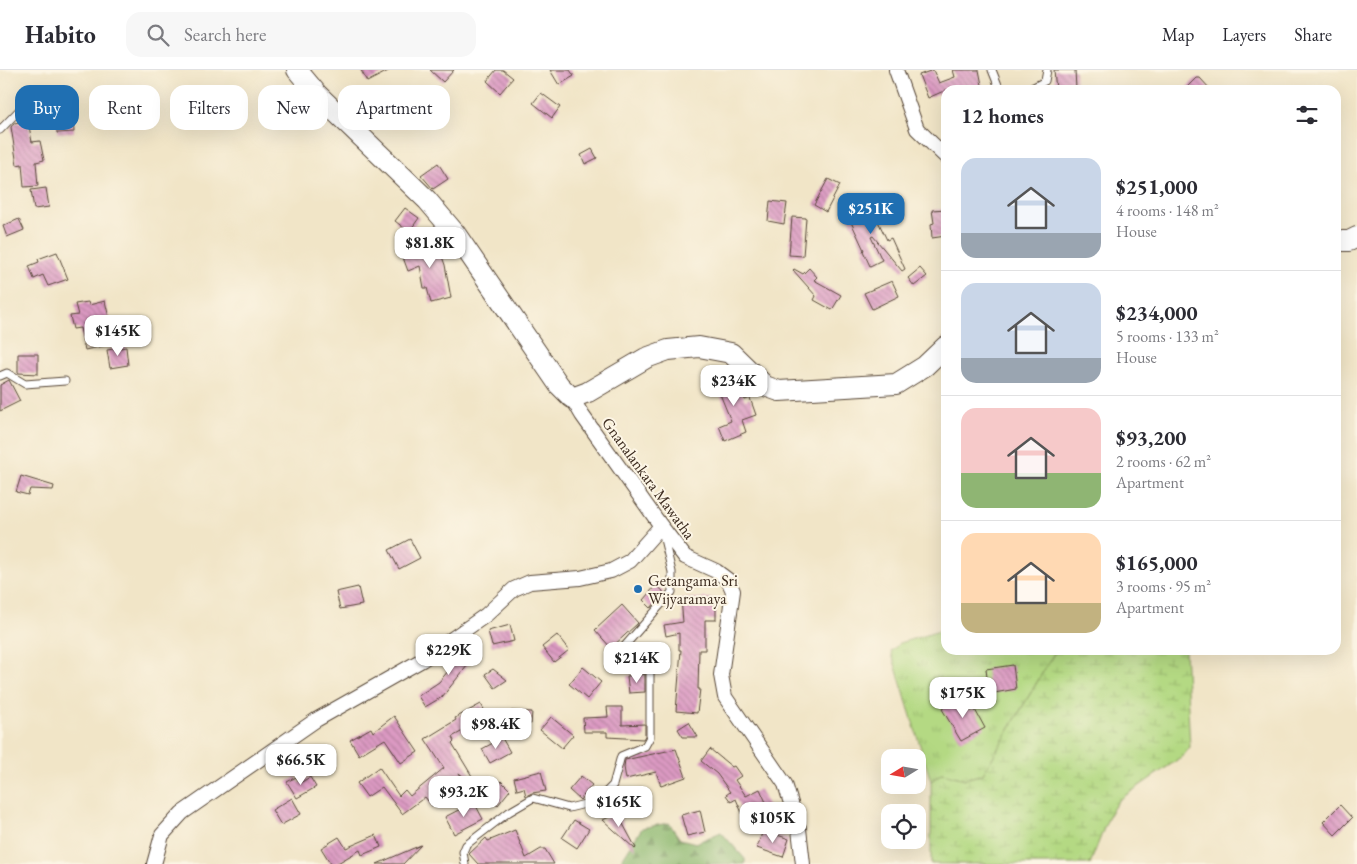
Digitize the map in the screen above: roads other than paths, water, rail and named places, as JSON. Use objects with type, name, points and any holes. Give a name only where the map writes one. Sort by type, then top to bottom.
[{"type":"street","points":[[297,70],[318,95],[432,206],[455,233],[559,385],[572,398],[588,392],[646,358],[668,350],[699,347],[731,353],[765,386],[778,391],[896,384],[925,366],[941,351]]},
{"type":"street","points":[[896,70],[917,129],[941,152]]},
{"type":"street","points":[[1341,241],[1349,241],[1357,237]]},
{"type":"street","name":"Gnanalankara Mawatha","points":[[572,398],[660,526],[685,557],[716,571],[728,580],[732,591],[721,675],[725,697],[785,784],[799,829],[803,864]]},
{"type":"street","points":[[154,864],[162,835],[182,813],[316,720],[422,660],[486,614],[514,589],[530,582],[580,578],[611,571],[630,561],[660,526]]},
{"type":"lane","points":[[992,70],[998,85]]},
{"type":"lane","points":[[1037,85],[1045,81],[1047,70]]},
{"type":"lane","points":[[0,130],[15,114]]},
{"type":"lane","points":[[0,376],[7,373],[25,384],[65,381]]},
{"type":"lane","points":[[465,864],[463,852],[466,845],[509,812],[533,798],[569,808],[597,801],[614,785],[621,756],[645,746],[650,737],[650,669],[644,665],[625,666],[618,660],[622,649],[672,592],[672,572],[660,526]]},
{"type":"place","name":"Getangama Sri Wijyaramaya","points":[[638,589]]}]
